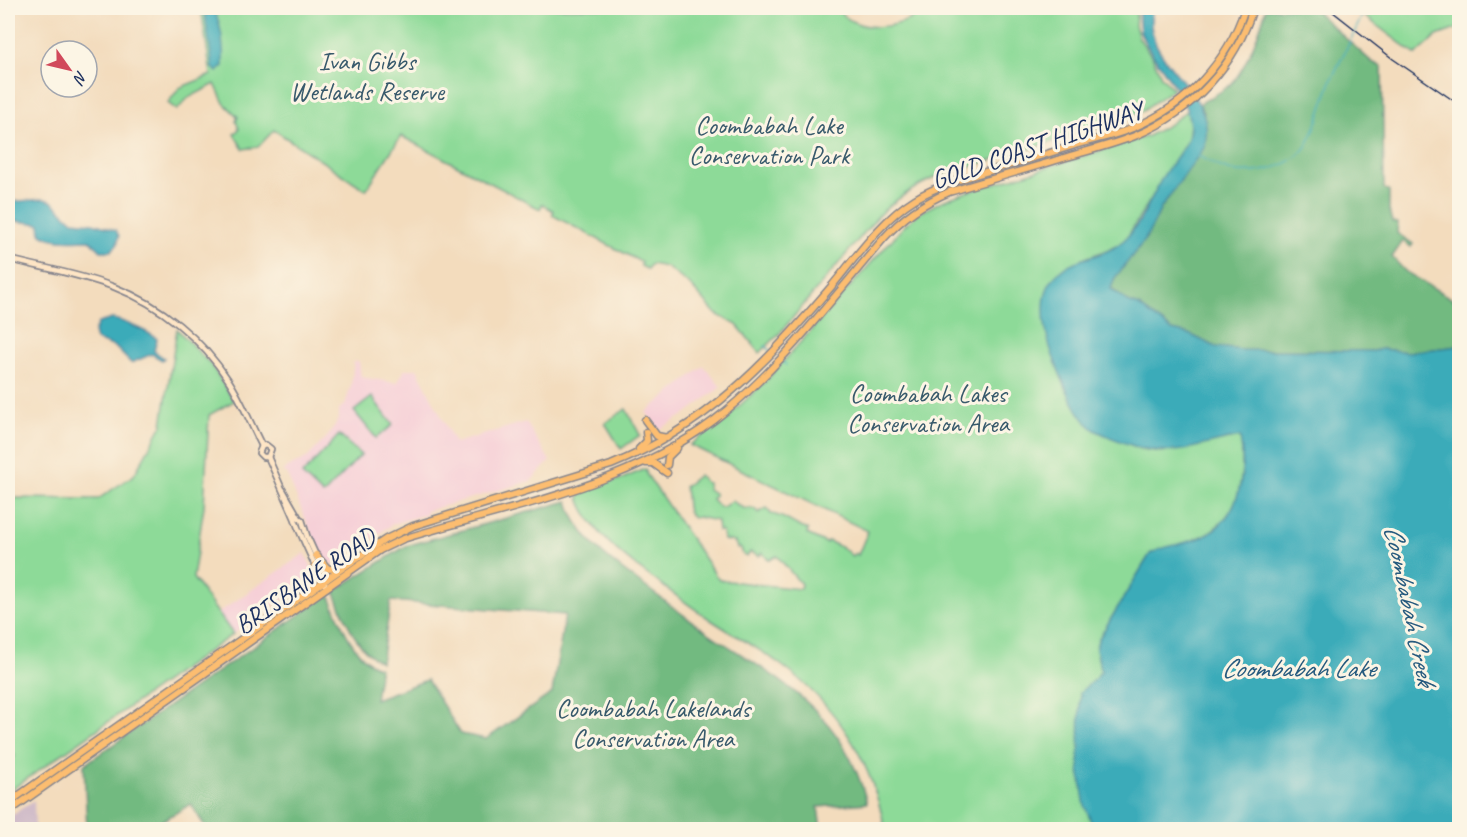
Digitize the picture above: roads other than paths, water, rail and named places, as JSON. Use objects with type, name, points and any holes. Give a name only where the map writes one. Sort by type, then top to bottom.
[{"type":"highway","name":"GOLD COAST HIGHWAY","points":[[656,444],[726,397],[772,353],[882,227],[916,198],[959,180],[1132,128],[1150,120],[1177,104],[1211,70],[1227,47],[1245,8]]},
{"type":"highway","name":"GOLD COAST HIGHWAY","points":[[661,454],[725,412],[780,359],[894,227],[925,203],[949,192],[1134,136],[1155,127],[1181,111],[1219,74],[1235,49],[1253,8]]},
{"type":"highway","points":[[667,465],[668,457],[672,452],[725,412]]},
{"type":"highway","points":[[645,420],[657,436],[669,437]]},
{"type":"highway","points":[[592,471],[642,447],[647,441],[646,432]]},
{"type":"highway","name":"BRISBANE ROAD","points":[[8,803],[229,648],[239,646],[386,539],[413,526],[592,471],[631,457],[656,444]]},
{"type":"highway","name":"BRISBANE ROAD","points":[[8,812],[233,655],[239,646],[296,602],[380,550],[403,539],[572,490],[661,454]]},
{"type":"highway","points":[[641,464],[653,463],[667,473]]},
{"type":"highway","points":[[313,552],[328,569],[338,569],[348,565]]},
{"type":"highway","points":[[296,602],[316,578],[315,565]]},
{"type":"main road","points":[[8,259],[115,287],[139,298],[166,315],[190,335],[216,362],[240,401],[262,446],[259,453],[263,457],[268,457],[297,519],[302,520],[300,525],[326,583]]},
{"type":"main road","points":[[313,552],[315,565],[326,583]]},
{"type":"water","name":"Coombabah Lake","points":[[1139,8],[1153,8],[1151,28],[1157,45],[1167,62],[1192,92],[1201,109],[1206,127],[1204,148],[1161,208],[1144,241],[1114,279],[1111,289],[1172,330],[1189,334],[1216,347],[1242,350],[1373,351],[1382,349],[1408,352],[1459,346],[1459,829],[1094,829],[1085,806],[1079,769],[1080,692],[1101,671],[1096,649],[1098,640],[1150,554],[1162,548],[1202,537],[1225,519],[1238,494],[1242,466],[1240,437],[1183,450],[1160,451],[1132,445],[1095,430],[1075,407],[1056,365],[1048,340],[1044,301],[1049,285],[1056,275],[1073,263],[1109,250],[1126,238],[1139,221],[1165,173],[1188,139],[1190,126],[1187,112],[1174,85],[1141,34]]},
{"type":"water","points":[[215,11],[221,31],[223,52],[223,66],[217,72],[213,68],[205,14]]},
{"type":"water","points":[[44,199],[51,201],[73,221],[93,223],[116,230],[119,236],[117,245],[111,251],[101,251],[90,240],[53,239],[41,234],[40,224],[8,220],[8,202]]},
{"type":"water","points":[[112,319],[135,327],[157,339],[154,351],[164,358],[162,360],[152,354],[131,363],[115,347],[96,340],[94,332],[98,323]]},
{"type":"waterway","points":[[1198,156],[1226,170],[1237,172],[1268,170],[1296,157],[1313,133],[1333,76],[1361,18],[1363,8]]},
{"type":"waterway","points":[[765,346],[771,352]]},
{"type":"waterway","points":[[782,361],[786,365]]},
{"type":"railway","points":[[1328,8],[1393,59],[1460,105]]},
{"type":"park label","name":"Ivan Gibbs Wetlands Reserve","points":[[367,76]]},
{"type":"park label","name":"Coombabah Lake Conservation Park","points":[[769,140]]},
{"type":"park label","name":"Coombabah Lakes Conservation Area","points":[[928,408]]},
{"type":"park label","name":"Coombabah Lakelands Conservation Area","points":[[653,723]]},
{"type":"water label","name":"Coombabah Creek","points":[[1410,605]]}]
